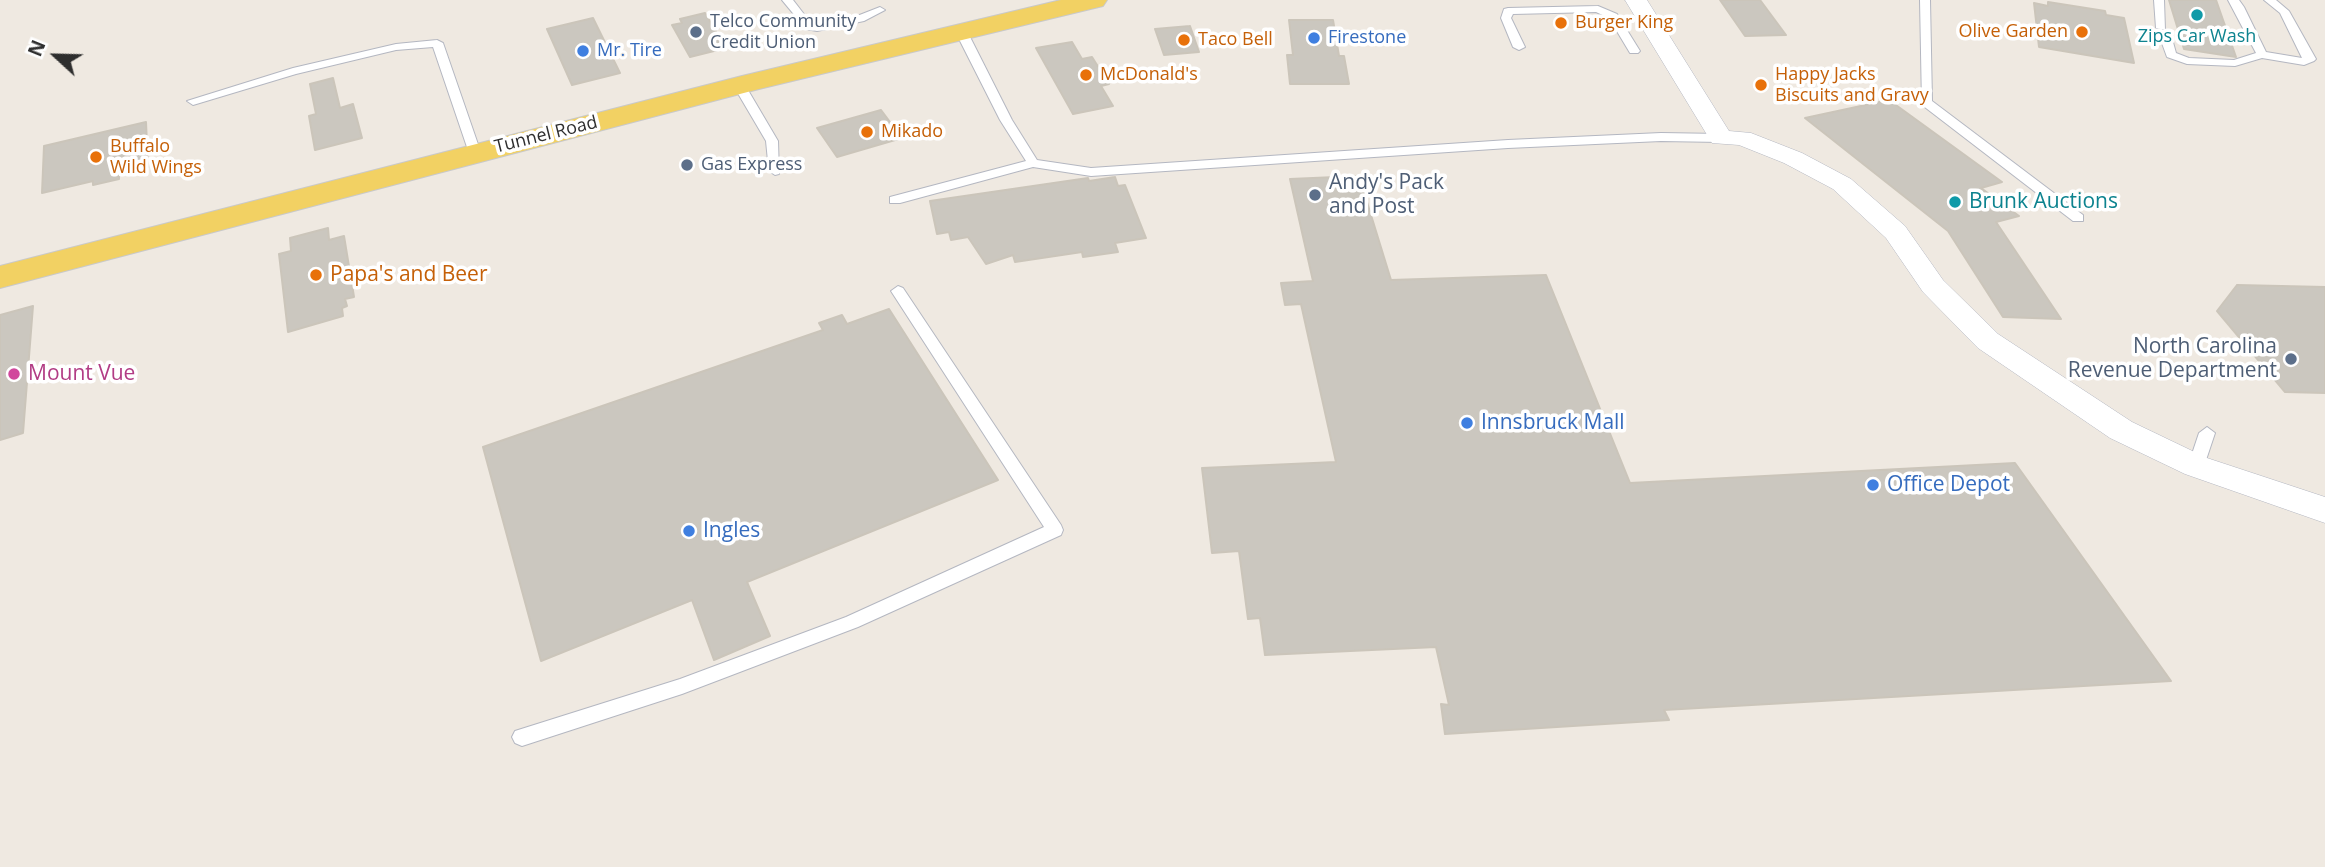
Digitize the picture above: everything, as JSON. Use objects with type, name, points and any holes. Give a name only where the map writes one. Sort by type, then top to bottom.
[{"type":"main road","name":"Tunnel Road","points":[[0,277],[739,85],[1094,0]]},
{"type":"street","points":[[1636,0],[1721,138],[1742,138],[1793,159],[1842,184],[1896,232],[1933,286],[1988,341],[2121,430],[2196,466],[2325,510]]},
{"type":"lane","points":[[788,0],[810,27],[817,28],[860,19],[880,10]]},
{"type":"lane","points":[[1925,0],[1926,102],[2078,218]]},
{"type":"lane","points":[[2159,0],[2163,31],[2171,55],[2187,61],[2213,59],[2235,63],[2262,55],[2304,62],[2310,59],[2284,10],[2269,0]]},
{"type":"lane","points":[[2233,0],[2262,55]]},
{"type":"lane","points":[[1519,47],[1506,18],[1508,11],[1598,9],[1614,16],[1634,51]]},
{"type":"lane","points":[[962,33],[1006,120],[1033,163]]},
{"type":"lane","points":[[193,102],[293,71],[396,47],[438,43],[475,153]]},
{"type":"lane","points":[[739,85],[772,141],[775,171]]},
{"type":"lane","points":[[895,200],[1033,163],[1091,172],[1508,144],[1661,137],[1721,138]]},
{"type":"lane","points":[[522,737],[682,686],[852,622],[1055,530],[898,291]]},
{"type":"lane","points":[[2196,466],[2207,433]]},
{"type":"building","points":[[1720,0],[1760,0],[1786,35],[1745,36]]},
{"type":"building","name":"Zips Car Wash","points":[[2169,0],[2216,0],[2236,57],[2184,49]]},
{"type":"building","name":"Olive Garden","points":[[2048,2],[2105,11],[2106,15],[2124,18],[2134,63],[2039,47],[2034,3],[2048,6]]},
{"type":"building","name":"Telco Community Credit Union","points":[[705,13],[726,48],[690,57],[672,25],[682,23],[680,19]]},
{"type":"building","name":"Mr. Tire","points":[[593,18],[620,73],[572,85],[547,29]]},
{"type":"building","name":"Firestone","points":[[1289,20],[1333,20],[1339,56],[1344,56],[1349,84],[1290,84],[1287,55],[1293,55]]},
{"type":"building","points":[[1190,26],[1199,52],[1164,55],[1155,29]]},
{"type":"building","points":[[1072,42],[1082,59],[1092,57],[1109,84],[1101,86],[1113,106],[1073,114],[1036,48]]},
{"type":"building","points":[[333,78],[340,108],[353,104],[362,138],[315,150],[309,116],[316,114],[310,84]]},
{"type":"building","name":"Brunk Auctions","points":[[1889,100],[2002,182],[1981,188],[2019,216],[1996,222],[2061,319],[2003,317],[1948,231],[1805,118]]},
{"type":"building","name":"Mikado","points":[[881,110],[902,138],[837,157],[817,128]]},
{"type":"building","name":"Buffalo Wild Wings","points":[[146,122],[148,167],[119,174],[119,179],[93,185],[93,181],[42,193],[44,146]]},
{"type":"building","name":"Innsbruck Mall","points":[[1359,176],[1391,280],[1546,275],[1630,483],[2015,463],[2171,681],[1664,710],[1669,720],[1445,734],[1441,704],[1449,705],[1436,647],[1265,655],[1260,618],[1248,619],[1239,551],[1212,553],[1202,468],[1336,462],[1301,304],[1285,305],[1281,283],[1313,281],[1290,179]]},
{"type":"building","points":[[1115,177],[1118,186],[1125,185],[1146,238],[1115,243],[1118,252],[1083,257],[1082,252],[1015,262],[1013,255],[986,264],[968,237],[951,240],[949,232],[937,234],[930,201],[1088,178],[1089,181]]},
{"type":"building","name":"Papa's and Beer","points":[[328,228],[329,240],[344,236],[354,297],[345,299],[347,306],[342,308],[343,316],[288,332],[279,254],[291,251],[290,238]]},
{"type":"building","name":"North Carolina Revenue Department","points":[[2237,285],[2325,287],[2325,393],[2285,392],[2217,311]]},
{"type":"building","name":"Mount Vue","points":[[33,306],[23,433],[0,440],[0,315]]},
{"type":"building","name":"Ingles","points":[[889,309],[998,480],[747,582],[770,636],[714,660],[692,600],[541,661],[483,447],[823,330],[819,323],[842,315],[847,324]]},
{"type":"place","name":"Zips Car Wash","points":[[2197,15]]},
{"type":"place","name":"Burger King","points":[[1561,23]]},
{"type":"place","name":"Telco Community Credit Union","points":[[696,32]]},
{"type":"place","name":"Olive Garden","points":[[2082,32]]},
{"type":"place","name":"Firestone","points":[[1314,38]]},
{"type":"place","name":"Taco Bell","points":[[1184,40]]},
{"type":"place","name":"Mr. Tire","points":[[583,51]]},
{"type":"place","name":"McDonald's","points":[[1086,75]]},
{"type":"place","name":"Happy Jacks Biscuits and Gravy","points":[[1761,85]]},
{"type":"place","name":"Mikado","points":[[867,132]]},
{"type":"place","name":"Buffalo Wild Wings","points":[[96,157]]},
{"type":"place","name":"Gas Express","points":[[687,165]]},
{"type":"place","name":"Andy's Pack and Post","points":[[1315,195]]},
{"type":"place","name":"Brunk Auctions","points":[[1955,202]]},
{"type":"place","name":"Papa's and Beer","points":[[316,275]]},
{"type":"place","name":"North Carolina Revenue Department","points":[[2291,359]]},
{"type":"place","name":"Mount Vue","points":[[14,374]]},
{"type":"place","name":"Innsbruck Mall","points":[[1467,423]]},
{"type":"place","name":"Office Depot","points":[[1873,485]]},
{"type":"place","name":"Ingles","points":[[689,531]]}]
